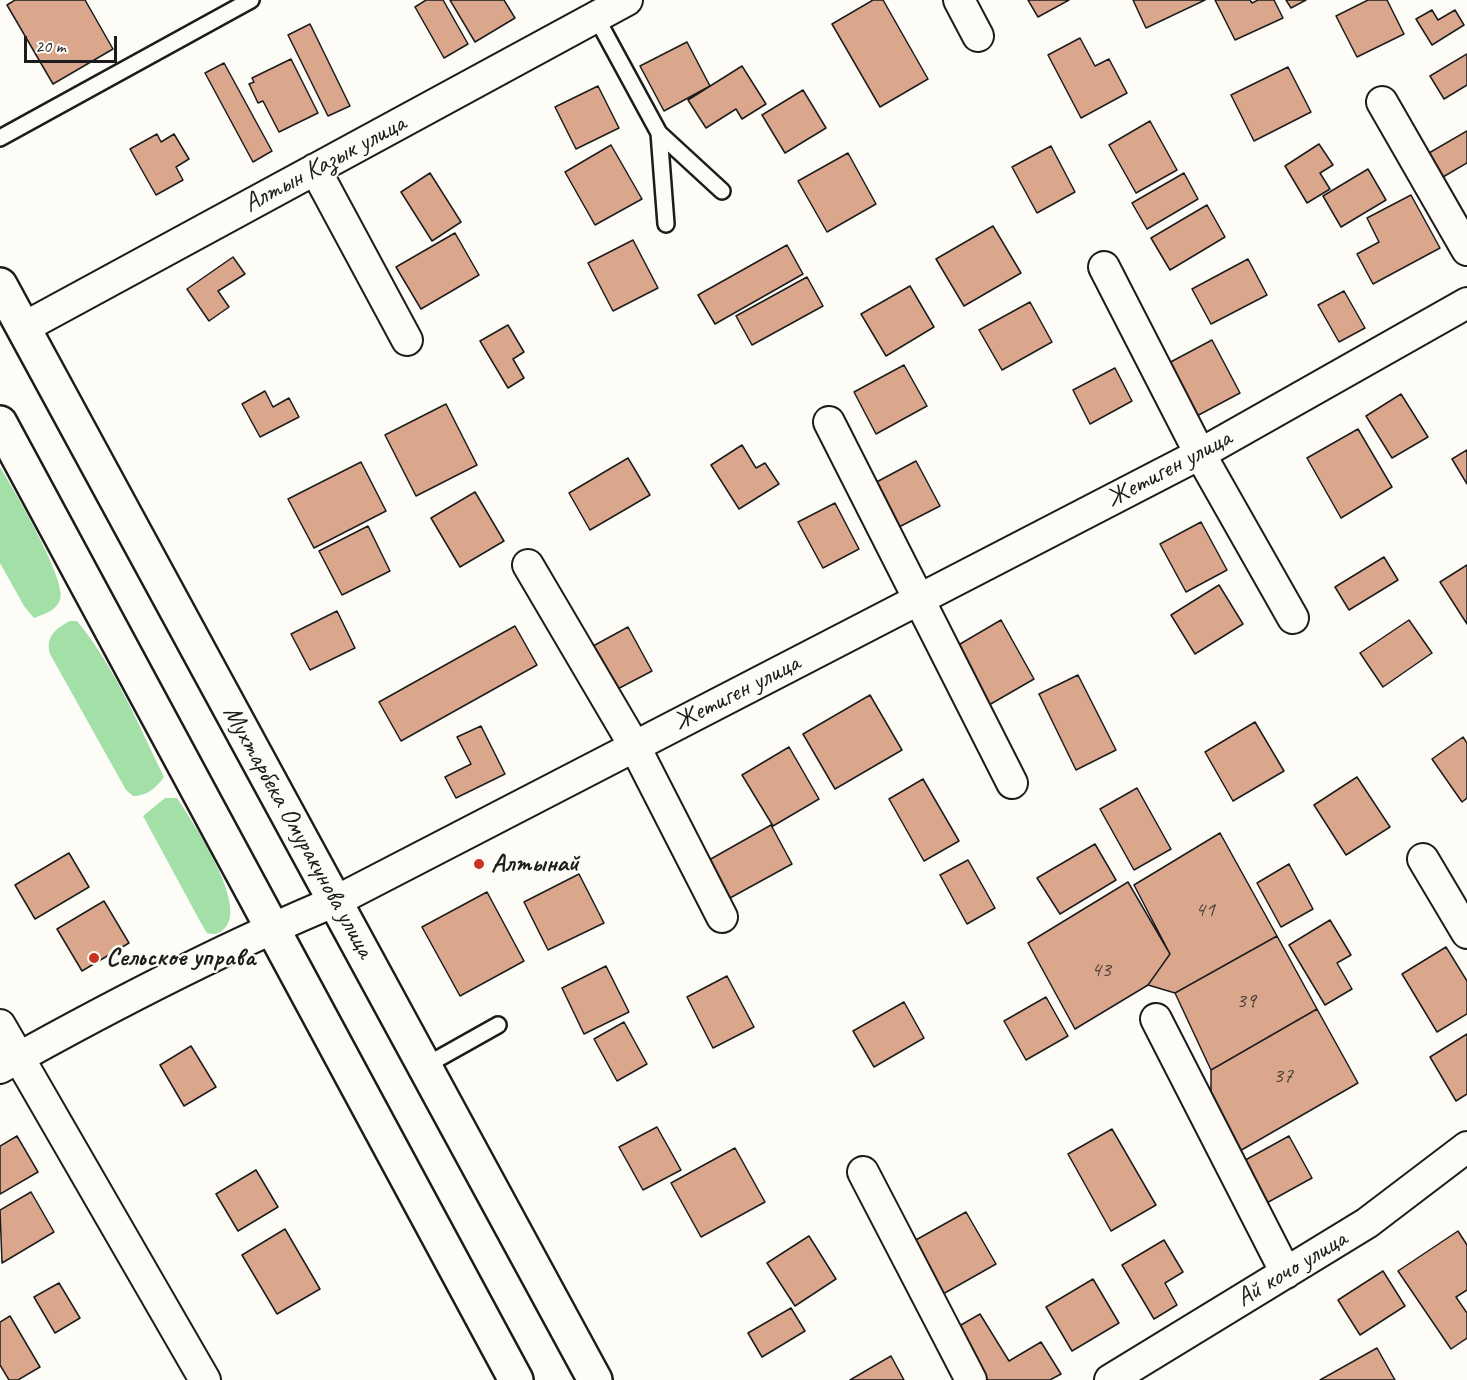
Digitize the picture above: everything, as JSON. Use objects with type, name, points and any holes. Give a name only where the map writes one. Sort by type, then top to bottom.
[{"type":"main road","name":"Мухтарбека Омуракунова улица","points":[[0,285],[596,1380]]},
{"type":"main road","points":[[0,423],[516,1380]]},
{"type":"street","name":"Алтын Казык улица","points":[[23,328],[627,0]]},
{"type":"street","points":[[959,0],[978,36]]},
{"type":"street","points":[[1382,102],[1467,250]]},
{"type":"street","points":[[315,168],[407,340]]},
{"type":"street","points":[[1104,267],[1200,454],[1293,618]]},
{"type":"street","name":"Жетиген улица","points":[[10,1063],[271,928],[336,901],[1200,454],[1467,303]]},
{"type":"street","points":[[829,422],[1012,783]]},
{"type":"street","points":[[528,565],[634,747],[722,917]]},
{"type":"street","points":[[1423,859],[1467,933]]},
{"type":"street","points":[[1156,1019],[1286,1273]]},
{"type":"street","points":[[0,1025],[10,1063],[205,1380]]},
{"type":"street","name":"Ай кочо улица","points":[[1110,1380],[1367,1223],[1467,1146]]},
{"type":"street","points":[[863,1172],[971,1380]]},
{"type":"lane","points":[[0,138],[251,0]]},
{"type":"lane","points":[[596,17],[659,133],[722,191]]},
{"type":"lane","points":[[659,133],[666,224]]},
{"type":"lane","points":[[425,1066],[498,1025]]},
{"type":"green space","points":[[0,467],[38,534],[56,574],[60,590],[60,600],[55,607],[34,618],[24,606],[0,563]]},
{"type":"green space","points":[[70,621],[77,621],[103,657],[125,696],[164,777],[147,793],[133,796],[126,790],[50,654],[50,638],[60,627]]},
{"type":"green space","points":[[165,798],[177,798],[205,843],[224,883],[230,902],[230,918],[224,929],[218,933],[207,933],[143,816]]},
{"type":"building","points":[[15,0],[85,0],[113,49],[53,84],[7,5]]},
{"type":"building","points":[[426,0],[443,0],[468,44],[444,58],[415,7]]},
{"type":"building","points":[[450,0],[504,0],[515,18],[475,42]]},
{"type":"building","points":[[873,0],[883,0],[928,79],[880,107],[832,24]]},
{"type":"building","points":[[1028,0],[1069,0],[1038,17]]},
{"type":"building","points":[[1133,0],[1205,0],[1146,28]]},
{"type":"building","points":[[1215,0],[1250,0],[1252,3],[1258,0],[1274,0],[1283,18],[1235,40]]},
{"type":"building","points":[[1286,0],[1306,0],[1291,8]]},
{"type":"building","points":[[1368,0],[1387,0],[1404,34],[1357,57],[1336,16]]},
{"type":"building","points":[[1432,10],[1438,20],[1455,10],[1464,25],[1432,45],[1416,19]]},
{"type":"building","points":[[310,24],[350,106],[328,116],[288,35]]},
{"type":"building","points":[[1080,38],[1095,66],[1109,59],[1127,93],[1081,118],[1048,55]]},
{"type":"building","points":[[687,42],[710,86],[664,111],[640,66]]},
{"type":"building","points":[[1467,54],[1467,85],[1444,99],[1430,76]]},
{"type":"building","points":[[291,59],[318,113],[279,132],[263,101],[258,103],[249,84],[254,82],[252,78]]},
{"type":"building","points":[[224,63],[272,151],[253,162],[205,73]]},
{"type":"building","points":[[742,66],[766,104],[742,119],[736,109],[706,128],[688,100]]},
{"type":"building","points":[[1288,67],[1311,112],[1254,141],[1231,95]]},
{"type":"building","points":[[598,86],[619,128],[576,149],[555,107]]},
{"type":"building","points":[[803,90],[826,128],[785,153],[762,115]]},
{"type":"building","points":[[1150,121],[1177,170],[1136,193],[1109,145]]},
{"type":"building","points":[[1467,131],[1467,163],[1443,177],[1429,153]]},
{"type":"building","points":[[157,134],[161,142],[174,134],[189,159],[176,167],[183,180],[156,195],[130,149]]},
{"type":"building","points":[[1319,144],[1333,165],[1320,173],[1330,189],[1307,203],[1285,166]]},
{"type":"building","points":[[611,145],[642,199],[595,225],[565,172]]},
{"type":"building","points":[[1051,146],[1075,192],[1037,213],[1012,167]]},
{"type":"building","points":[[848,153],[876,204],[827,232],[798,181]]},
{"type":"building","points":[[1368,169],[1386,200],[1341,227],[1323,196]]},
{"type":"building","points":[[430,173],[461,222],[432,241],[401,192]]},
{"type":"building","points":[[1184,173],[1198,199],[1147,229],[1132,203]]},
{"type":"building","points":[[1411,195],[1440,248],[1373,284],[1357,254],[1379,242],[1367,218]]},
{"type":"building","points":[[1207,205],[1225,237],[1170,270],[1151,238]]},
{"type":"building","points":[[993,226],[1021,273],[964,306],[936,259]]},
{"type":"building","points":[[455,233],[479,275],[421,309],[396,267]]},
{"type":"building","points":[[633,240],[658,288],[613,311],[588,263]]},
{"type":"building","points":[[787,245],[803,274],[715,324],[698,295]]},
{"type":"building","points":[[233,257],[245,274],[218,291],[229,307],[209,321],[187,289]]},
{"type":"building","points":[[1248,259],[1267,295],[1211,324],[1192,289]]},
{"type":"building","points":[[807,277],[823,306],[752,345],[736,316]]},
{"type":"building","points":[[910,286],[934,327],[886,356],[861,314]]},
{"type":"building","points":[[1344,291],[1365,328],[1339,342],[1318,305]]},
{"type":"building","points":[[1030,302],[1052,342],[1002,370],[979,330]]},
{"type":"building","points":[[508,325],[524,352],[513,359],[524,378],[508,388],[480,341]]},
{"type":"building","points":[[1212,340],[1240,393],[1193,418],[1165,365]]},
{"type":"building","points":[[904,365],[927,406],[876,434],[854,392]]},
{"type":"building","points":[[1115,368],[1132,401],[1090,424],[1073,390]]},
{"type":"building","points":[[265,391],[273,407],[289,398],[299,417],[260,437],[242,404]]},
{"type":"building","points":[[1401,394],[1428,437],[1392,458],[1366,416]]},
{"type":"building","points":[[446,404],[477,465],[416,496],[385,435]]},
{"type":"building","points":[[1358,429],[1392,487],[1341,518],[1307,458]]},
{"type":"building","points":[[742,445],[756,468],[765,463],[779,484],[739,509],[711,465]]},
{"type":"building","points":[[1467,450],[1467,484],[1452,459]]},
{"type":"building","points":[[628,458],[650,495],[590,530],[569,493]]},
{"type":"building","points":[[916,461],[940,506],[893,530],[869,486]]},
{"type":"building","points":[[361,462],[386,511],[314,548],[288,499]]},
{"type":"building","points":[[475,492],[504,541],[460,567],[431,518]]},
{"type":"building","points":[[835,503],[859,549],[823,568],[798,522]]},
{"type":"building","points":[[1201,522],[1227,570],[1186,592],[1160,544]]},
{"type":"building","points":[[368,526],[390,571],[342,595],[319,551]]},
{"type":"building","points":[[1384,557],[1398,580],[1349,610],[1335,587]]},
{"type":"building","points":[[1467,565],[1467,624],[1440,582]]},
{"type":"building","points":[[1219,585],[1243,624],[1195,654],[1171,615]]},
{"type":"building","points":[[337,611],[355,648],[310,670],[291,634]]},
{"type":"building","points":[[1001,620],[1034,679],[989,705],[955,647]]},
{"type":"building","points":[[1409,620],[1432,653],[1383,687],[1360,653]]},
{"type":"building","points":[[515,626],[537,665],[401,741],[379,702]]},
{"type":"building","points":[[628,627],[652,671],[608,694],[584,651]]},
{"type":"building","points":[[1078,675],[1116,750],[1076,770],[1039,694]]},
{"type":"building","points":[[870,695],[902,750],[835,789],[803,734]]},
{"type":"building","points":[[1255,722],[1284,771],[1233,801],[1205,752]]},
{"type":"building","points":[[481,726],[505,774],[456,798],[445,777],[471,764],[457,737]]},
{"type":"building","points":[[1463,737],[1467,743],[1467,798],[1462,802],[1432,759]]},
{"type":"building","points":[[789,747],[819,799],[773,826],[742,775]]},
{"type":"building","points":[[1357,777],[1390,827],[1346,855],[1314,805]]},
{"type":"building","points":[[923,779],[959,841],[924,861],[889,799]]},
{"type":"building","points":[[1137,788],[1171,849],[1134,870],[1100,809]]},
{"type":"building","points":[[771,825],[792,864],[730,898],[709,860]]},
{"type":"building","points":[[1220,833],[1277,936],[1175,993],[1148,985],[1170,954],[1134,885]]},
{"type":"building","points":[[1095,844],[1116,880],[1060,914],[1037,878]]},
{"type":"building","points":[[69,853],[89,887],[35,919],[15,885]]},
{"type":"building","points":[[968,860],[995,908],[967,924],[940,875]]},
{"type":"building","points":[[1289,864],[1313,909],[1281,927],[1257,883]]},
{"type":"building","points":[[579,874],[604,923],[548,950],[524,902]]},
{"type":"building","points":[[1128,882],[1170,954],[1148,985],[1075,1029],[1028,943]]},
{"type":"building","name":"Алтынай","points":[[487,892],[524,961],[460,996],[422,927]]},
{"type":"building","points":[[104,901],[129,943],[82,971],[57,929]]},
{"type":"building","points":[[1330,920],[1351,955],[1337,963],[1352,989],[1325,1005],[1289,945]]},
{"type":"building","points":[[1277,936],[1317,1009],[1211,1070],[1175,993]]},
{"type":"building","points":[[1446,947],[1467,981],[1467,1014],[1437,1032],[1402,974]]},
{"type":"building","points":[[606,966],[629,1012],[584,1034],[562,988]]},
{"type":"building","points":[[727,976],[754,1027],[713,1048],[687,997]]},
{"type":"building","points":[[1046,997],[1068,1036],[1026,1060],[1004,1021]]},
{"type":"building","points":[[904,1002],[924,1038],[874,1067],[853,1031]]},
{"type":"building","points":[[1317,1009],[1358,1083],[1238,1152],[1211,1103],[1211,1070]]},
{"type":"building","points":[[624,1022],[647,1064],[617,1081],[594,1039]]},
{"type":"building","points":[[1467,1034],[1467,1094],[1456,1101],[1430,1057]]},
{"type":"building","points":[[191,1046],[216,1087],[184,1106],[160,1065]]},
{"type":"building","points":[[657,1127],[681,1170],[643,1190],[619,1147]]},
{"type":"building","points":[[1112,1129],[1156,1205],[1111,1231],[1068,1154]]},
{"type":"building","points":[[17,1136],[38,1172],[0,1194],[0,1146]]},
{"type":"building","points":[[1289,1136],[1312,1178],[1263,1205],[1240,1163]]},
{"type":"building","points":[[735,1148],[765,1202],[701,1237],[671,1183]]},
{"type":"building","points":[[256,1170],[278,1207],[238,1231],[216,1194]]},
{"type":"building","points":[[31,1192],[54,1232],[2,1263],[0,1210]]},
{"type":"building","points":[[966,1212],[996,1264],[943,1294],[914,1241]]},
{"type":"building","points":[[285,1229],[320,1289],[277,1314],[242,1255]]},
{"type":"building","points":[[1458,1231],[1467,1245],[1467,1290],[1456,1297],[1467,1313],[1467,1338],[1451,1349],[1398,1271]]},
{"type":"building","points":[[809,1236],[836,1279],[795,1306],[767,1263]]},
{"type":"building","points":[[1164,1240],[1183,1272],[1165,1283],[1177,1305],[1154,1319],[1122,1265]]},
{"type":"building","points":[[1383,1271],[1405,1306],[1360,1335],[1338,1300]]},
{"type":"building","points":[[1093,1279],[1119,1323],[1072,1351],[1046,1307]]},
{"type":"building","points":[[59,1283],[80,1318],[55,1333],[34,1297]]},
{"type":"building","points":[[791,1308],[805,1331],[762,1357],[748,1333]]},
{"type":"building","points":[[980,1314],[1009,1361],[1041,1342],[1061,1374],[1050,1380],[986,1380],[954,1329]]},
{"type":"building","points":[[10,1316],[40,1367],[18,1380],[9,1380],[0,1365],[0,1322]]},
{"type":"building","points":[[1377,1348],[1395,1380],[1320,1380]]},
{"type":"building","points":[[891,1356],[904,1380],[850,1380]]},
{"type":"place","name":"Алтынай","points":[[479,864]]},
{"type":"place","name":"Сельское управа","points":[[94,958]]}]
